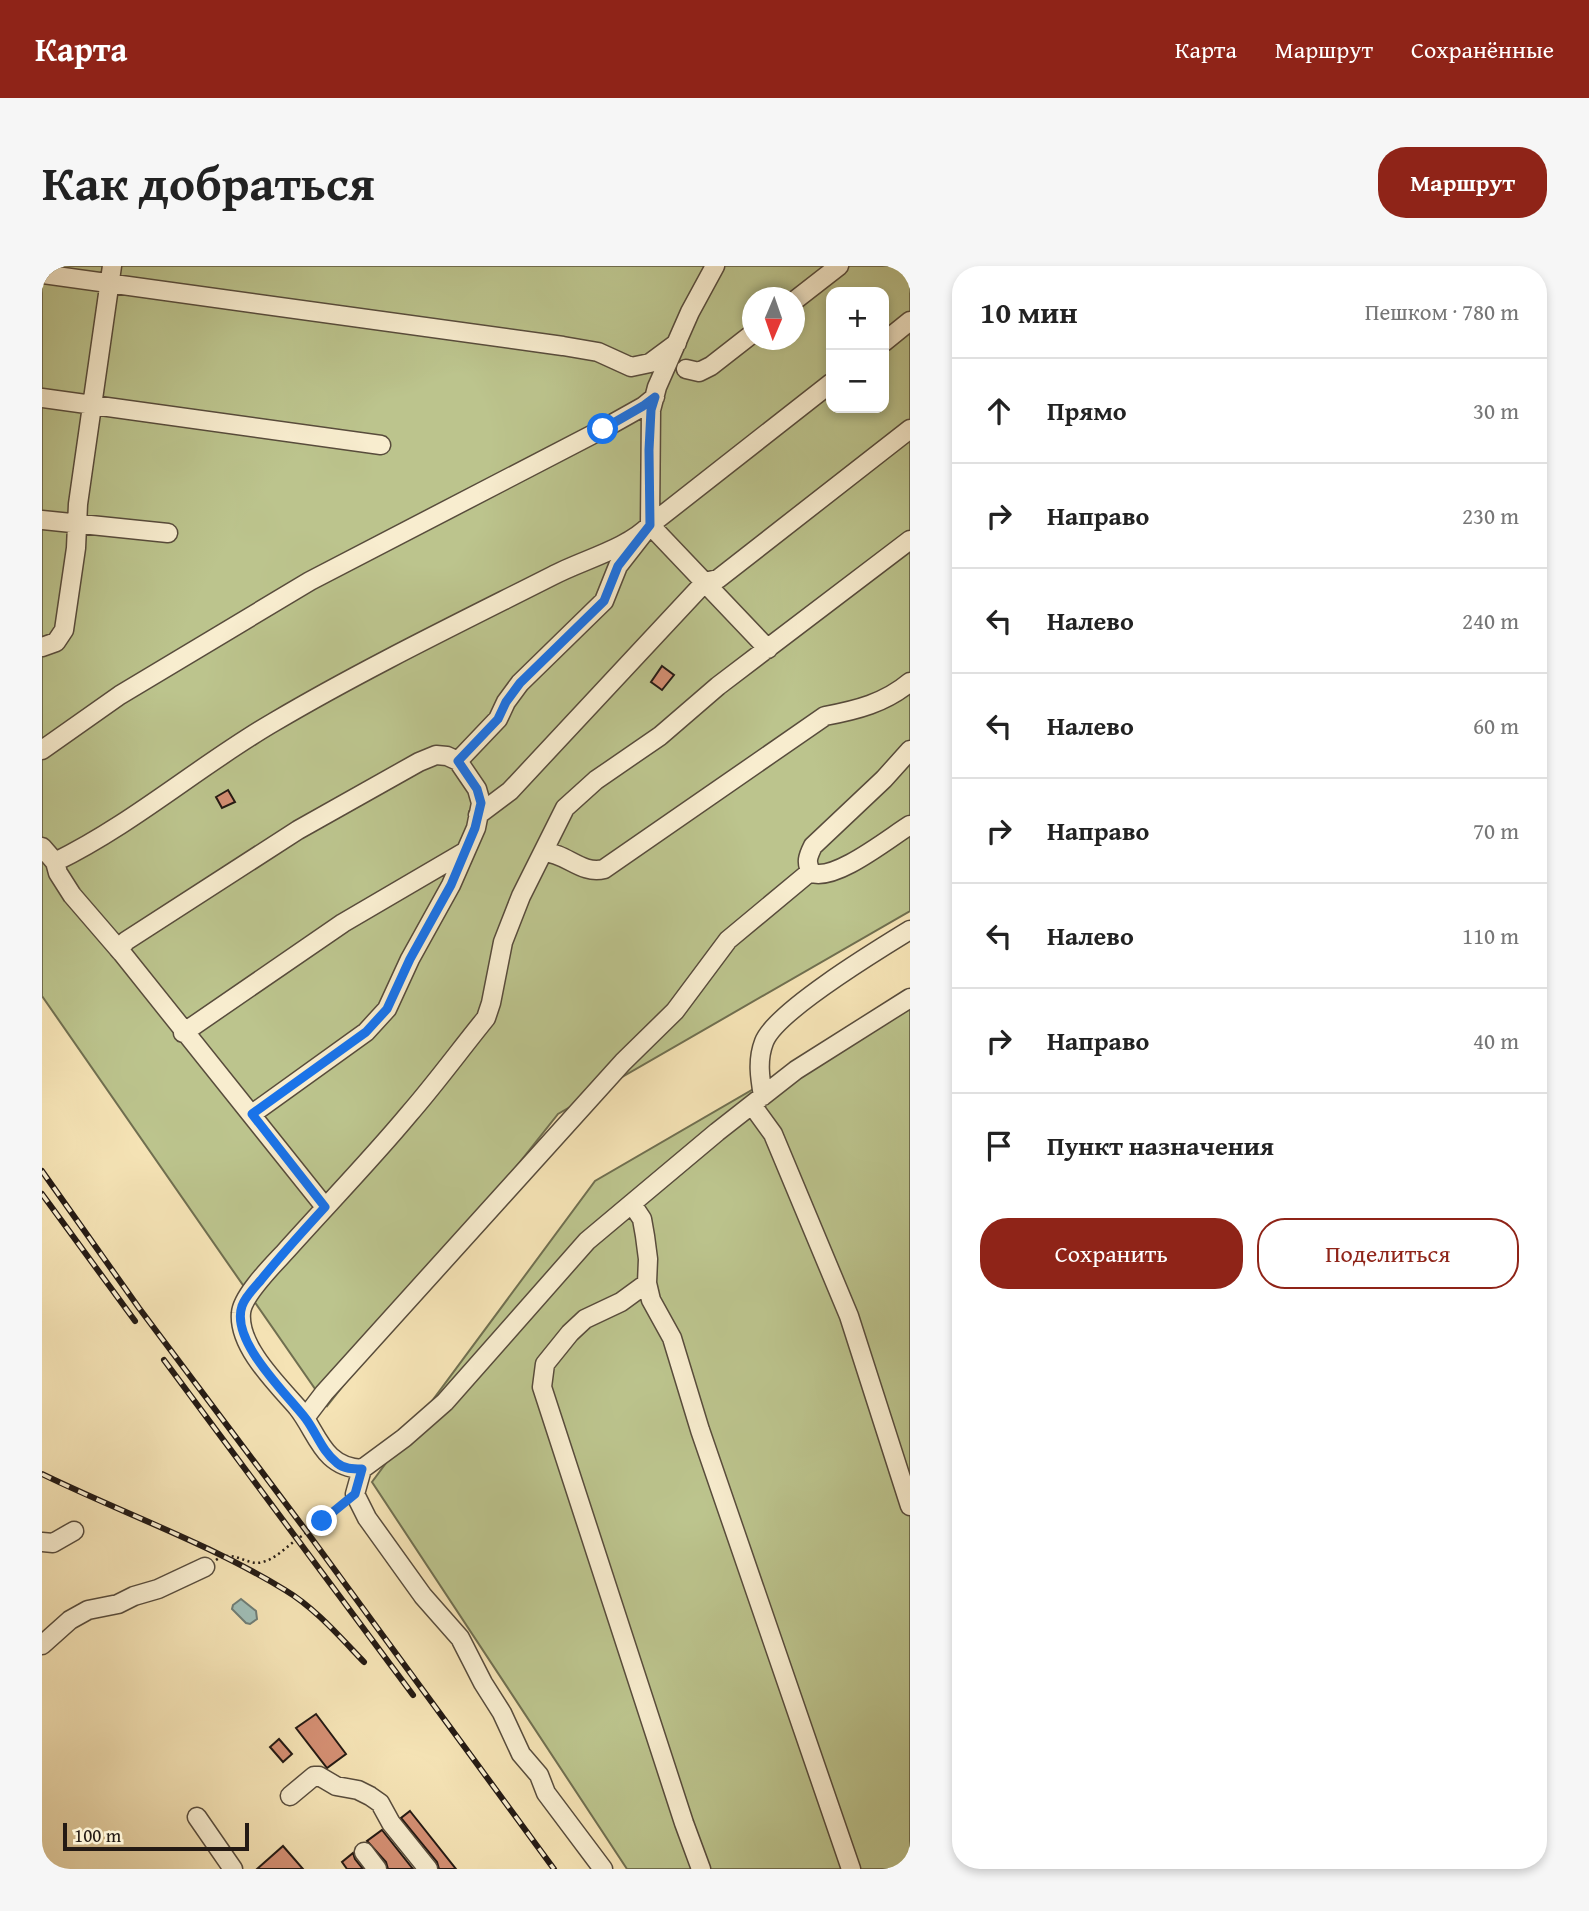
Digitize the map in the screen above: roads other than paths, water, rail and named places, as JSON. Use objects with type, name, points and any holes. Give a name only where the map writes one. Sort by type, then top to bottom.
[{"type":"street","points":[[458,761],[498,719],[520,683],[604,601],[618,566],[650,525],[651,410],[677,342],[715,266]]},
{"type":"street","points":[[805,292],[839,266]]},
{"type":"street","points":[[42,274],[111,275],[563,346],[598,352],[631,367],[650,363],[677,342]]},
{"type":"street","points":[[42,647],[57,642],[64,630],[76,548],[78,504],[111,275]]},
{"type":"street","points":[[889,338],[910,321]]},
{"type":"street","points":[[686,369],[699,372],[742,342]]},
{"type":"street","points":[[55,862],[129,817],[273,722],[578,562],[638,537],[826,387]]},
{"type":"street","points":[[42,750],[120,695],[310,581],[603,429],[655,397]]},
{"type":"street","points":[[42,398],[381,445]]},
{"type":"street","points":[[478,815],[510,791],[705,583],[718,579],[910,429]]},
{"type":"street","points":[[42,520],[168,533]]},
{"type":"street","points":[[650,525],[768,649]]},
{"type":"street","points":[[362,1469],[347,1468],[337,1463],[322,1448],[305,1418],[248,1344],[241,1330],[242,1305],[325,1207],[409,1115],[486,1018],[503,942],[521,897],[565,808],[596,780],[660,736],[718,686],[910,540]]},
{"type":"street","points":[[544,852],[556,853],[595,872],[604,869],[825,716],[863,709],[896,694],[910,682]]},
{"type":"street","points":[[910,750],[884,779],[813,846],[807,862],[811,871],[828,875],[842,869],[910,825]]},
{"type":"street","points":[[119,950],[126,941],[298,830],[419,762],[436,755],[458,761],[477,789],[481,803],[475,828],[451,885],[410,959],[387,1009],[366,1032],[252,1114]]},
{"type":"street","points":[[42,847],[55,862],[58,873],[72,895],[325,1207]]},
{"type":"street","points":[[184,1033],[343,923],[466,851]]},
{"type":"street","points":[[305,1418],[324,1393],[614,1072],[675,1011],[728,940],[811,871]]},
{"type":"street","points":[[910,930],[807,999],[773,1028],[761,1052],[757,1101],[849,1316],[910,1506]]},
{"type":"street","points":[[603,1869],[546,1793],[539,1775],[521,1754],[502,1713],[460,1638],[423,1597],[367,1518],[355,1494],[362,1469],[404,1438],[445,1402],[587,1241],[796,1070],[910,998]]},
{"type":"street","points":[[632,1204],[642,1219],[651,1300],[672,1338],[851,1869]]},
{"type":"street","points":[[647,1283],[621,1302],[585,1320],[570,1333],[545,1364],[542,1387],[701,1869]]},
{"type":"street","points":[[42,1542],[53,1543],[74,1531]]},
{"type":"street","points":[[44,1640],[70,1620],[88,1611],[118,1604],[158,1589],[205,1567]]},
{"type":"street","points":[[290,1796],[314,1776],[370,1796],[380,1803],[391,1823],[428,1869]]},
{"type":"street","points":[[197,1817],[233,1869]]},
{"type":"street","points":[[364,1852],[377,1869]]},
{"type":"water","points":[[241,1599],[256,1611],[257,1619],[250,1624],[232,1609]]},
{"type":"railway","points":[[42,1171],[139,1308],[554,1869]]},
{"type":"railway","points":[[42,1194],[135,1321]]},
{"type":"railway","points":[[164,1360],[413,1695]]},
{"type":"railway","points":[[42,1474],[256,1573],[296,1597],[317,1614],[364,1662]]}]
